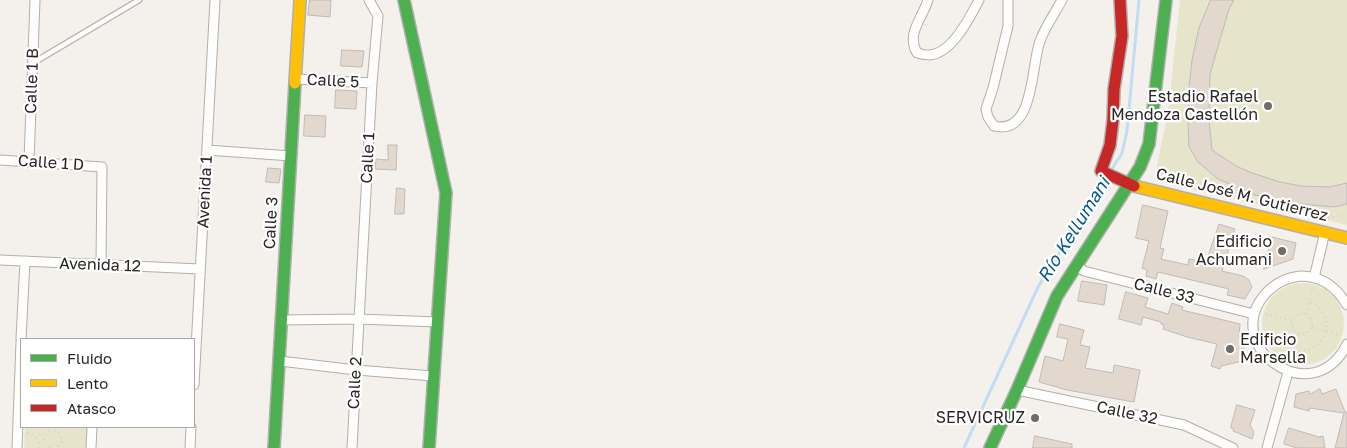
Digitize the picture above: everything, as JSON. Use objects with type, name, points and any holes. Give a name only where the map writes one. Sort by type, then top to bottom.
[{"type":"street","name":"Calle 1 B","points":[[30,161],[35,0]]},
{"type":"street","name":"Avenida 1","points":[[195,351],[216,0]]},
{"type":"street","name":"Calle 3","points":[[274,448],[300,0]]},
{"type":"street","name":"Calle 1","points":[[359,319],[372,82],[378,16],[369,0]]},
{"type":"street","points":[[404,0],[446,193],[429,448]]},
{"type":"street","points":[[928,0],[924,13],[913,31],[912,45],[917,53],[930,55],[940,52],[959,36],[979,0]]},
{"type":"street","points":[[1008,0],[1008,26],[986,110],[994,126],[1003,128],[1012,125],[1022,113],[1031,89],[1039,42],[1062,0]]},
{"type":"street","name":"Calle José M. Gutierrez","points":[[1120,0],[1122,36],[1114,89],[1114,120],[1110,145],[1101,171],[1129,184],[1347,238]]},
{"type":"street","points":[[990,448],[1057,296],[1140,167],[1149,144],[1166,0]]},
{"type":"street","name":"Calle 5","points":[[294,79],[372,82]]},
{"type":"street","points":[[207,150],[291,156]]},
{"type":"street","name":"Calle 1 D","points":[[0,160],[102,167],[100,265]]},
{"type":"street","points":[[1314,278],[1323,232]]},
{"type":"street","name":"Avenida 12","points":[[0,260],[200,269]]},
{"type":"street","points":[[21,338],[25,262]]},
{"type":"street","name":"Calle 33","points":[[1076,264],[1084,271],[1254,314]]},
{"type":"street","points":[[1347,305],[1341,294],[1329,284],[1314,278],[1300,276],[1286,279],[1273,286],[1263,297],[1254,314],[1256,340],[1264,354],[1274,365],[1288,372],[1304,374],[1319,371],[1332,364],[1343,352],[1347,344]]},
{"type":"street","points":[[282,320],[359,319],[437,322]]},
{"type":"street","name":"Calle 2","points":[[352,448],[359,319]]},
{"type":"street","points":[[280,361],[356,370],[434,376]]},
{"type":"street","points":[[1267,448],[1288,372]]},
{"type":"street","points":[[17,448],[20,375]]},
{"type":"street","name":"Calle 32","points":[[1017,390],[1184,425],[1233,448]]},
{"type":"street","points":[[91,448],[92,428]]},
{"type":"street","points":[[190,448],[191,428]]},
{"type":"lane","points":[[33,63],[139,0]]},
{"type":"path","points":[[1323,232],[1324,220],[1347,213]]},
{"type":"path","points":[[1305,314],[1314,278]]},
{"type":"path","points":[[1294,350],[1308,351],[1314,348],[1321,342],[1326,331],[1325,316],[1321,309],[1309,301]]},
{"type":"path","points":[[1254,314],[1264,313],[1292,321]]},
{"type":"path","points":[[1305,314],[1312,319],[1312,327],[1307,333],[1300,334],[1294,330],[1292,321],[1297,315],[1305,314]]},
{"type":"path","points":[[1312,327],[1347,338]]},
{"type":"path","points":[[1288,372],[1300,334]]},
{"type":"path","points":[[39,444],[44,441],[46,435],[56,431],[61,435],[62,440],[62,447],[57,448]]},
{"type":"path","points":[[17,433],[32,434],[36,437],[39,448]]},
{"type":"path","points":[[44,441],[49,448]]},
{"type":"green space","name":"Estadio Rafael Mendoza Castellón","points":[[1180,0],[1347,0],[1347,225],[1172,185],[1161,178],[1157,165],[1168,113]]},
{"type":"green space","points":[[1303,283],[1319,286],[1332,295],[1341,308],[1344,324],[1341,340],[1332,353],[1319,362],[1303,365],[1287,362],[1274,353],[1265,340],[1262,324],[1265,308],[1274,295],[1287,286]]},
{"type":"green space","points":[[25,428],[87,428],[86,448],[24,448]]},
{"type":"building","points":[[310,0],[331,0],[330,17],[308,15]]},
{"type":"building","points":[[1211,0],[1234,0],[1229,9],[1210,74],[1209,120],[1212,150],[1236,166],[1280,182],[1301,186],[1329,187],[1347,183],[1347,204],[1334,207],[1290,203],[1255,195],[1218,179],[1198,162],[1189,147],[1189,88],[1192,60],[1199,28]]},
{"type":"building","points":[[342,50],[364,51],[362,67],[341,66]]},
{"type":"building","points":[[336,90],[357,91],[356,109],[335,108]]},
{"type":"building","points":[[305,115],[326,116],[325,137],[304,136]]},
{"type":"building","points":[[388,145],[397,145],[396,170],[375,169],[376,159],[388,160]]},
{"type":"building","points":[[268,168],[281,169],[279,183],[266,182]]},
{"type":"building","points":[[397,188],[405,189],[404,214],[395,214]]},
{"type":"building","points":[[1143,205],[1168,211],[1160,248],[1164,249],[1161,259],[1188,265],[1189,259],[1206,262],[1219,224],[1235,229],[1222,271],[1243,276],[1249,280],[1252,287],[1245,299],[1227,295],[1229,289],[1158,272],[1156,279],[1146,276],[1147,270],[1142,268],[1149,241],[1136,238]]},
{"type":"building","name":"Edificio Achumani","points":[[1272,237],[1296,243],[1293,259],[1264,269]]},
{"type":"building","points":[[1082,281],[1107,285],[1104,305],[1078,301]]},
{"type":"building","points":[[1126,292],[1148,298],[1145,307],[1168,314],[1172,303],[1183,307],[1182,310],[1240,324],[1239,337],[1241,338],[1247,360],[1221,366],[1220,369],[1211,366],[1217,344],[1163,329],[1164,325],[1161,322],[1143,317],[1141,325],[1119,319]]},
{"type":"building","points":[[1060,324],[1084,330],[1080,345],[1090,347],[1085,368],[1113,373],[1114,365],[1140,370],[1134,402],[1067,390],[1039,382],[1045,356],[1063,361],[1068,339],[1057,337]]},
{"type":"building","points":[[1320,389],[1322,394],[1336,389],[1345,412],[1347,412],[1347,448],[1335,448],[1344,413],[1309,408],[1309,411],[1294,407],[1296,394],[1309,391],[1310,394]]},
{"type":"building","points":[[1237,405],[1255,410],[1250,425],[1254,432],[1252,439],[1233,431],[1234,429],[1231,428]]},
{"type":"building","points":[[1289,428],[1319,437],[1323,436],[1325,448],[1297,448],[1284,444]]},
{"type":"building","points":[[1035,436],[1072,444],[1072,448],[1033,448]]},
{"type":"waterway","name":"Río Kellumani","points":[[1110,172],[1122,153],[1127,131],[1139,0]]},
{"type":"waterway","name":"Río Kellumani","points":[[964,448],[1038,287],[1106,178]]},
{"type":"traffic: fast","points":[[404,0],[446,193],[429,448]]},
{"type":"traffic: fast","points":[[990,448],[1057,296],[1140,167],[1149,144],[1166,0]]},
{"type":"traffic: fast","points":[[274,448],[295,83]]},
{"type":"traffic: slow","points":[[295,83],[300,0]]},
{"type":"traffic: slow","points":[[1134,186],[1347,238]]},
{"type":"traffic: jam","points":[[1120,0],[1122,36],[1114,89],[1113,120],[1110,145],[1101,171],[1134,186]]},
{"type":"place","name":"Estadio Rafael Mendoza Castellón","points":[[1268,106]]},
{"type":"place","name":"Edificio Achumani","points":[[1282,251]]},
{"type":"place","name":"Edificio Marsella","points":[[1230,349]]},
{"type":"place","name":"SERVICRUZ","points":[[1035,418]]}]
